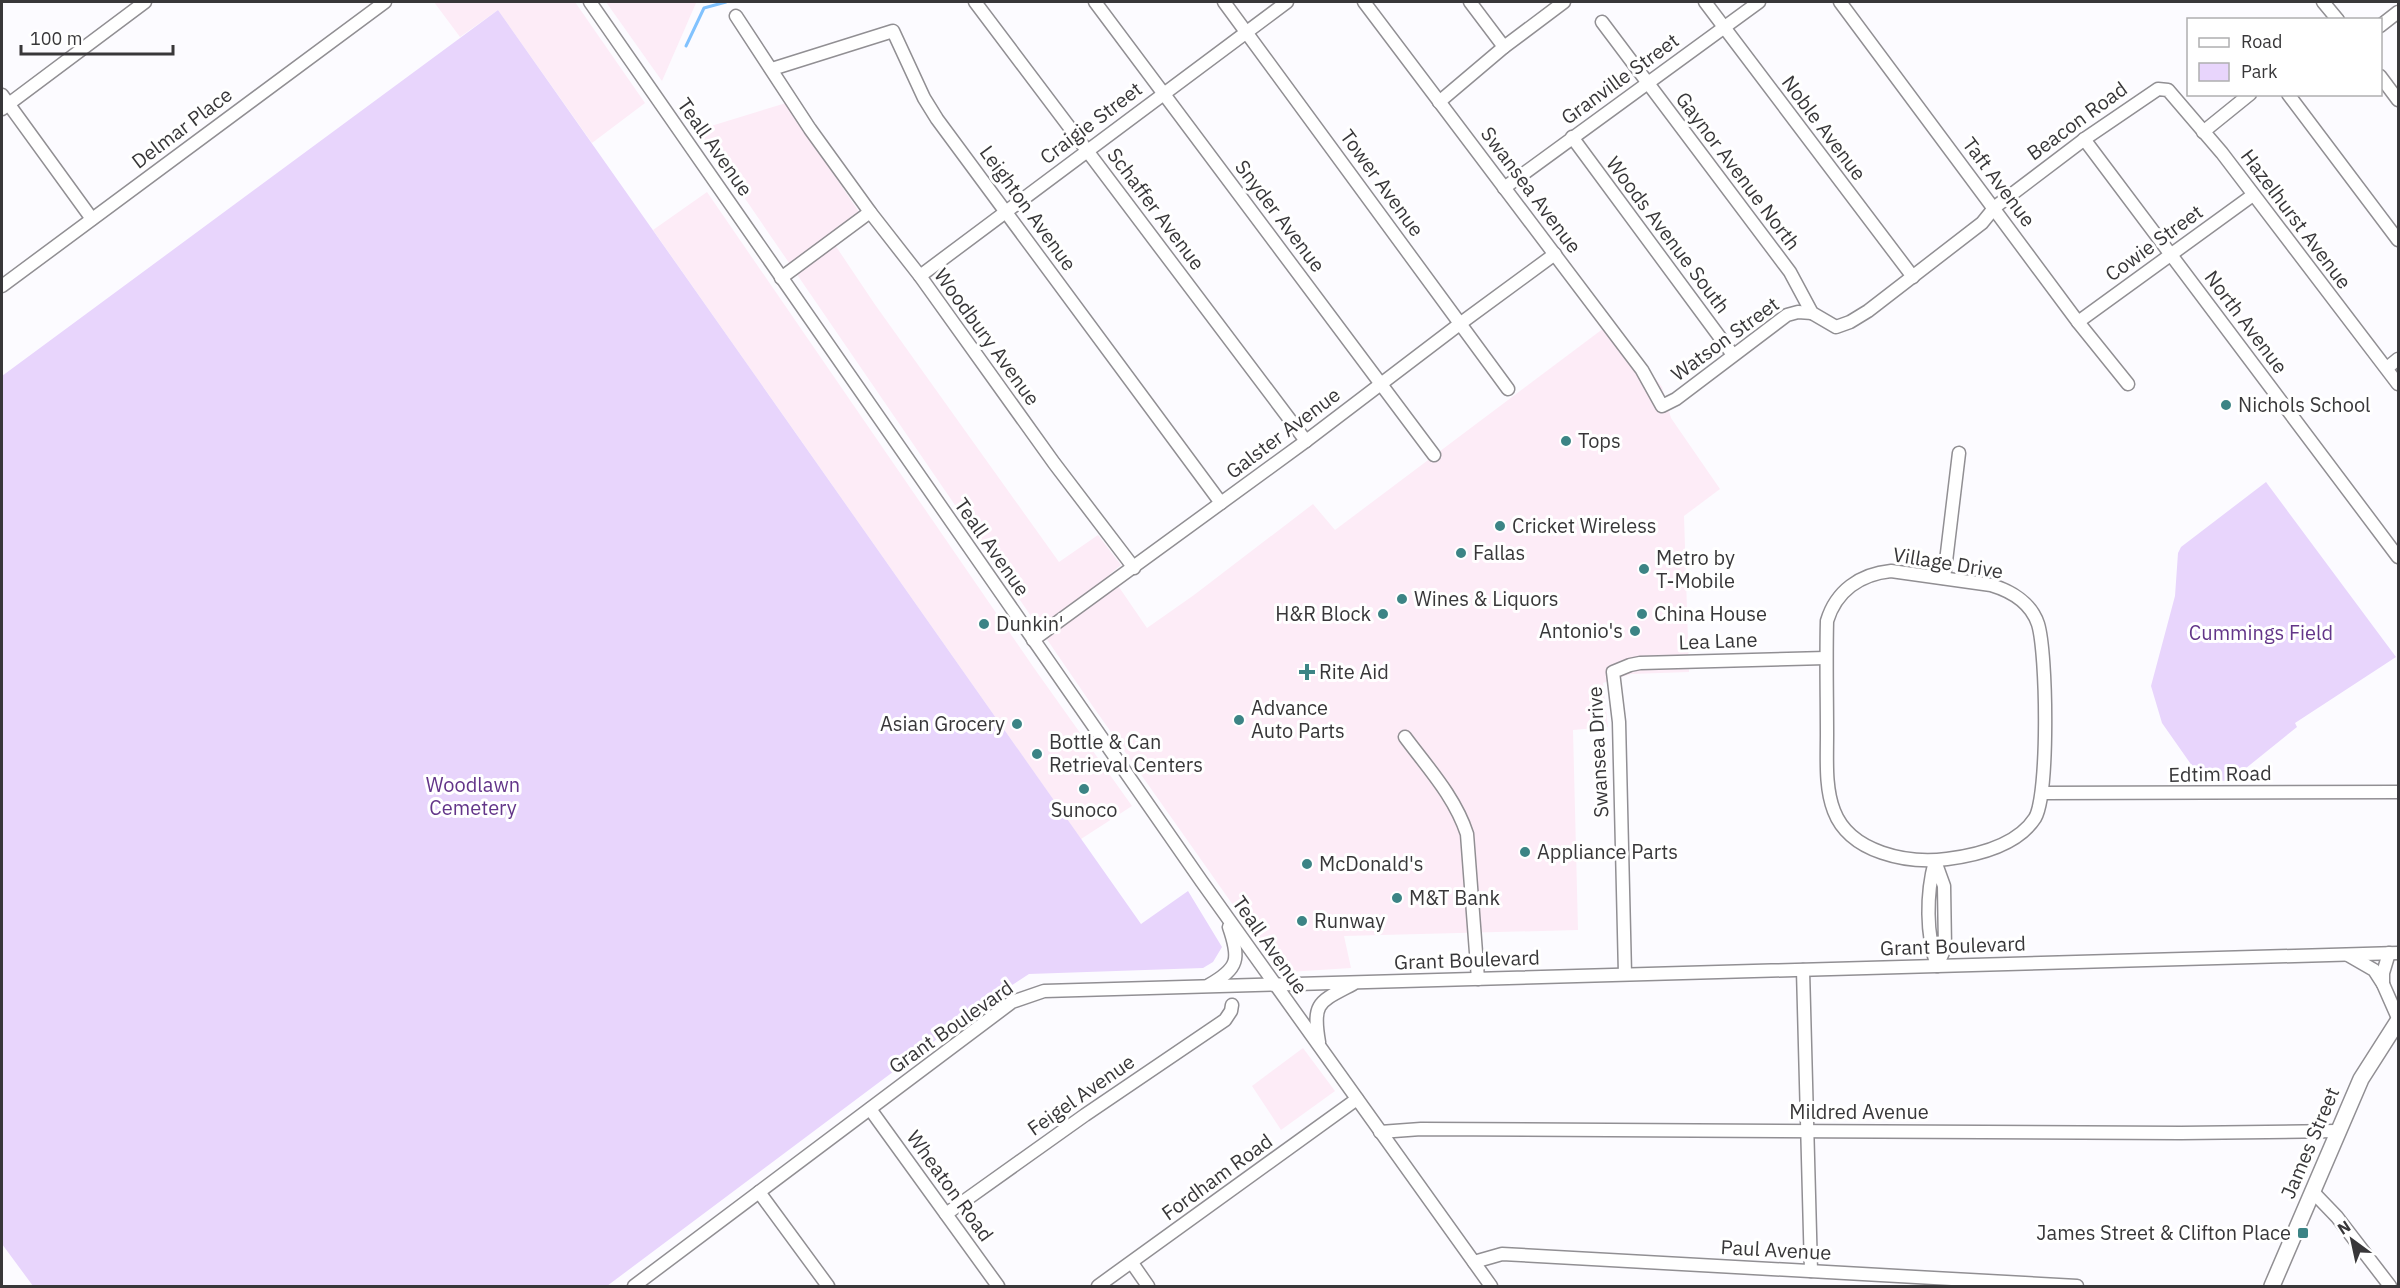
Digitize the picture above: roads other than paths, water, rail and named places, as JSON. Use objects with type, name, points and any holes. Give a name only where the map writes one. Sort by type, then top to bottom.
[{"type":"main road","name":"James Street","points":[[2272,1287],[2361,1079],[2398,1020]]},
{"type":"street","points":[[92,219],[4,103],[145,2]]},
{"type":"street","name":"Delmar Place","points":[[2,286],[385,2]]},
{"type":"street","name":"Teall Avenue","points":[[590,2],[1223,912],[1491,1287]]},
{"type":"street","name":"Schaffer Avenue","points":[[975,2],[1306,441]]},
{"type":"street","name":"Snyder Avenue","points":[[1095,2],[1434,455]]},
{"type":"street","name":"Tower Avenue","points":[[1224,2],[1508,389]]},
{"type":"street","name":"Craigie Street","points":[[920,276],[1287,2]]},
{"type":"street","name":"Swansea Avenue","points":[[1364,2],[1642,370],[1662,406]]},
{"type":"street","points":[[1470,2],[1504,47]]},
{"type":"street","points":[[1439,102],[1504,47],[1564,2]]},
{"type":"street","name":"Noble Avenue","points":[[1705,2],[1912,277]]},
{"type":"street","name":"Granville Street","points":[[1504,188],[1759,2]]},
{"type":"street","name":"Taft Avenue","points":[[1840,2],[1995,207],[2078,322],[2128,384]]},
{"type":"street","points":[[2323,2],[2336,18]]},
{"type":"street","points":[[2382,24],[2398,12]]},
{"type":"street","name":"Woodbury Avenue","points":[[736,16],[810,129],[920,276],[1054,463],[1134,568]]},
{"type":"street","name":"Gaynor Avenue North","points":[[1602,22],[1790,272],[1812,313]]},
{"type":"street","name":"Leighton Avenue","points":[[771,69],[893,31],[924,98],[1221,503]]},
{"type":"street","points":[[2382,79],[2398,100]]},
{"type":"street","name":"Beacon Road","points":[[1812,313],[1836,327],[1850,322],[1982,223],[1995,207],[2084,139],[2155,89]]},
{"type":"street","name":"Hazelhurst Avenue","points":[[2155,89],[2168,90],[2204,132],[2398,384]]},
{"type":"street","points":[[2204,132],[2248,96]]},
{"type":"street","points":[[2290,96],[2398,240]]},
{"type":"street","name":"Woods Avenue South","points":[[1572,138],[1733,355]]},
{"type":"street","name":"North Avenue","points":[[2084,139],[2398,557]]},
{"type":"street","name":"Cowie Street","points":[[2078,322],[2253,195]]},
{"type":"street","points":[[781,278],[870,212]]},
{"type":"street","name":"Galster Avenue","points":[[1033,640],[1306,441],[1555,254]]},
{"type":"street","name":"Watson Street","points":[[1662,406],[1676,399],[1787,315],[1798,312],[1812,313]]},
{"type":"street","points":[[2387,368],[2398,359]]},
{"type":"street","points":[[1944,578],[1959,453]]},
{"type":"street","name":"Village Drive","points":[[1891,571],[1944,578],[2005,590],[2025,604],[2038,625],[2043,683],[2045,752],[2043,793],[2040,808],[2034,819],[2015,837],[2002,845],[1976,854],[1935,861],[1908,860],[1870,848],[1848,833],[1834,812],[1827,768],[1827,621],[1830,611],[1842,593],[1852,584],[1876,572],[1891,571]]},
{"type":"street","name":"Lea Lane","points":[[1613,672],[1640,663],[1826,658]]},
{"type":"street","name":"Swansea Drive","points":[[1613,672],[1619,722],[1626,974]]},
{"type":"street","points":[[1405,737],[1451,798],[1467,834],[1478,979]]},
{"type":"street","name":"Edtim Road","points":[[2043,793],[2398,792]]},
{"type":"street","points":[[1935,861],[1944,886],[1945,938],[1945,948],[1937,966]]},
{"type":"street","points":[[1207,986],[1231,971],[1235,963],[1236,948],[1223,912]]},
{"type":"street","points":[[2383,984],[2384,973],[2394,953]]},
{"type":"street","name":"Grant Boulevard","points":[[635,1286],[1012,1002],[1044,991],[2394,953]]},
{"type":"street","points":[[2347,955],[2374,970],[2383,984],[2398,1020]]},
{"type":"street","points":[[1803,970],[1811,1271]]},
{"type":"street","points":[[1320,1047],[1316,1026],[1316,1011],[1319,1005],[1329,997],[1358,982]]},
{"type":"street","name":"Feigel Avenue","points":[[946,1214],[1085,1115],[1225,1020],[1232,1005]]},
{"type":"street","name":"Fordham Road","points":[[1098,1287],[1357,1099]]},
{"type":"street","name":"Wheaton Road","points":[[870,1109],[946,1214],[991,1284]]},
{"type":"street","name":"Mildred Avenue","points":[[1380,1132],[1421,1128],[2338,1131]]},
{"type":"street","points":[[2312,1191],[2337,1217],[2390,1287]]},
{"type":"street","points":[[759,1192],[828,1287]]},
{"type":"street","name":"Paul Avenue","points":[[1474,1262],[1502,1254],[2077,1287]]},
{"type":"street","points":[[1132,1263],[1149,1287]]},
{"type":"waterway","points":[[686,46],[704,8],[726,2]]},
{"type":"place","name":"Nichols School","points":[[2226,405]]},
{"type":"place","name":"Tops","points":[[1566,441]]},
{"type":"place","name":"Cricket Wireless","points":[[1500,526]]},
{"type":"place","name":"Fallas","points":[[1461,553]]},
{"type":"place","name":"Metro by T-Mobile","points":[[1644,569]]},
{"type":"place","name":"Wines & Liquors","points":[[1402,599]]},
{"type":"place","name":"H&R Block","points":[[1383,614]]},
{"type":"place","name":"China House","points":[[1642,614]]},
{"type":"place","name":"Dunkin'","points":[[984,624]]},
{"type":"place","name":"Antonio's","points":[[1635,631]]},
{"type":"place","name":"Rite Aid","points":[[1307,672]]},
{"type":"place","name":"Advance Auto Parts","points":[[1239,720]]},
{"type":"place","name":"Asian Grocery","points":[[1017,724]]},
{"type":"place","name":"Bottle & Can Retrieval Centers","points":[[1037,754]]},
{"type":"place","name":"Sunoco","points":[[1084,789]]},
{"type":"place","name":"Appliance Parts","points":[[1525,852]]},
{"type":"place","name":"McDonald's","points":[[1307,864]]},
{"type":"place","name":"M&T Bank","points":[[1397,898]]},
{"type":"place","name":"Runway","points":[[1302,921]]},
{"type":"place","name":"James Street & Clifton Place","points":[[2303,1233]]},
{"type":"park label","name":"Cummings Field","points":[[2261,633]]},
{"type":"park label","name":"Woodlawn Cemetery","points":[[473,796]]}]
